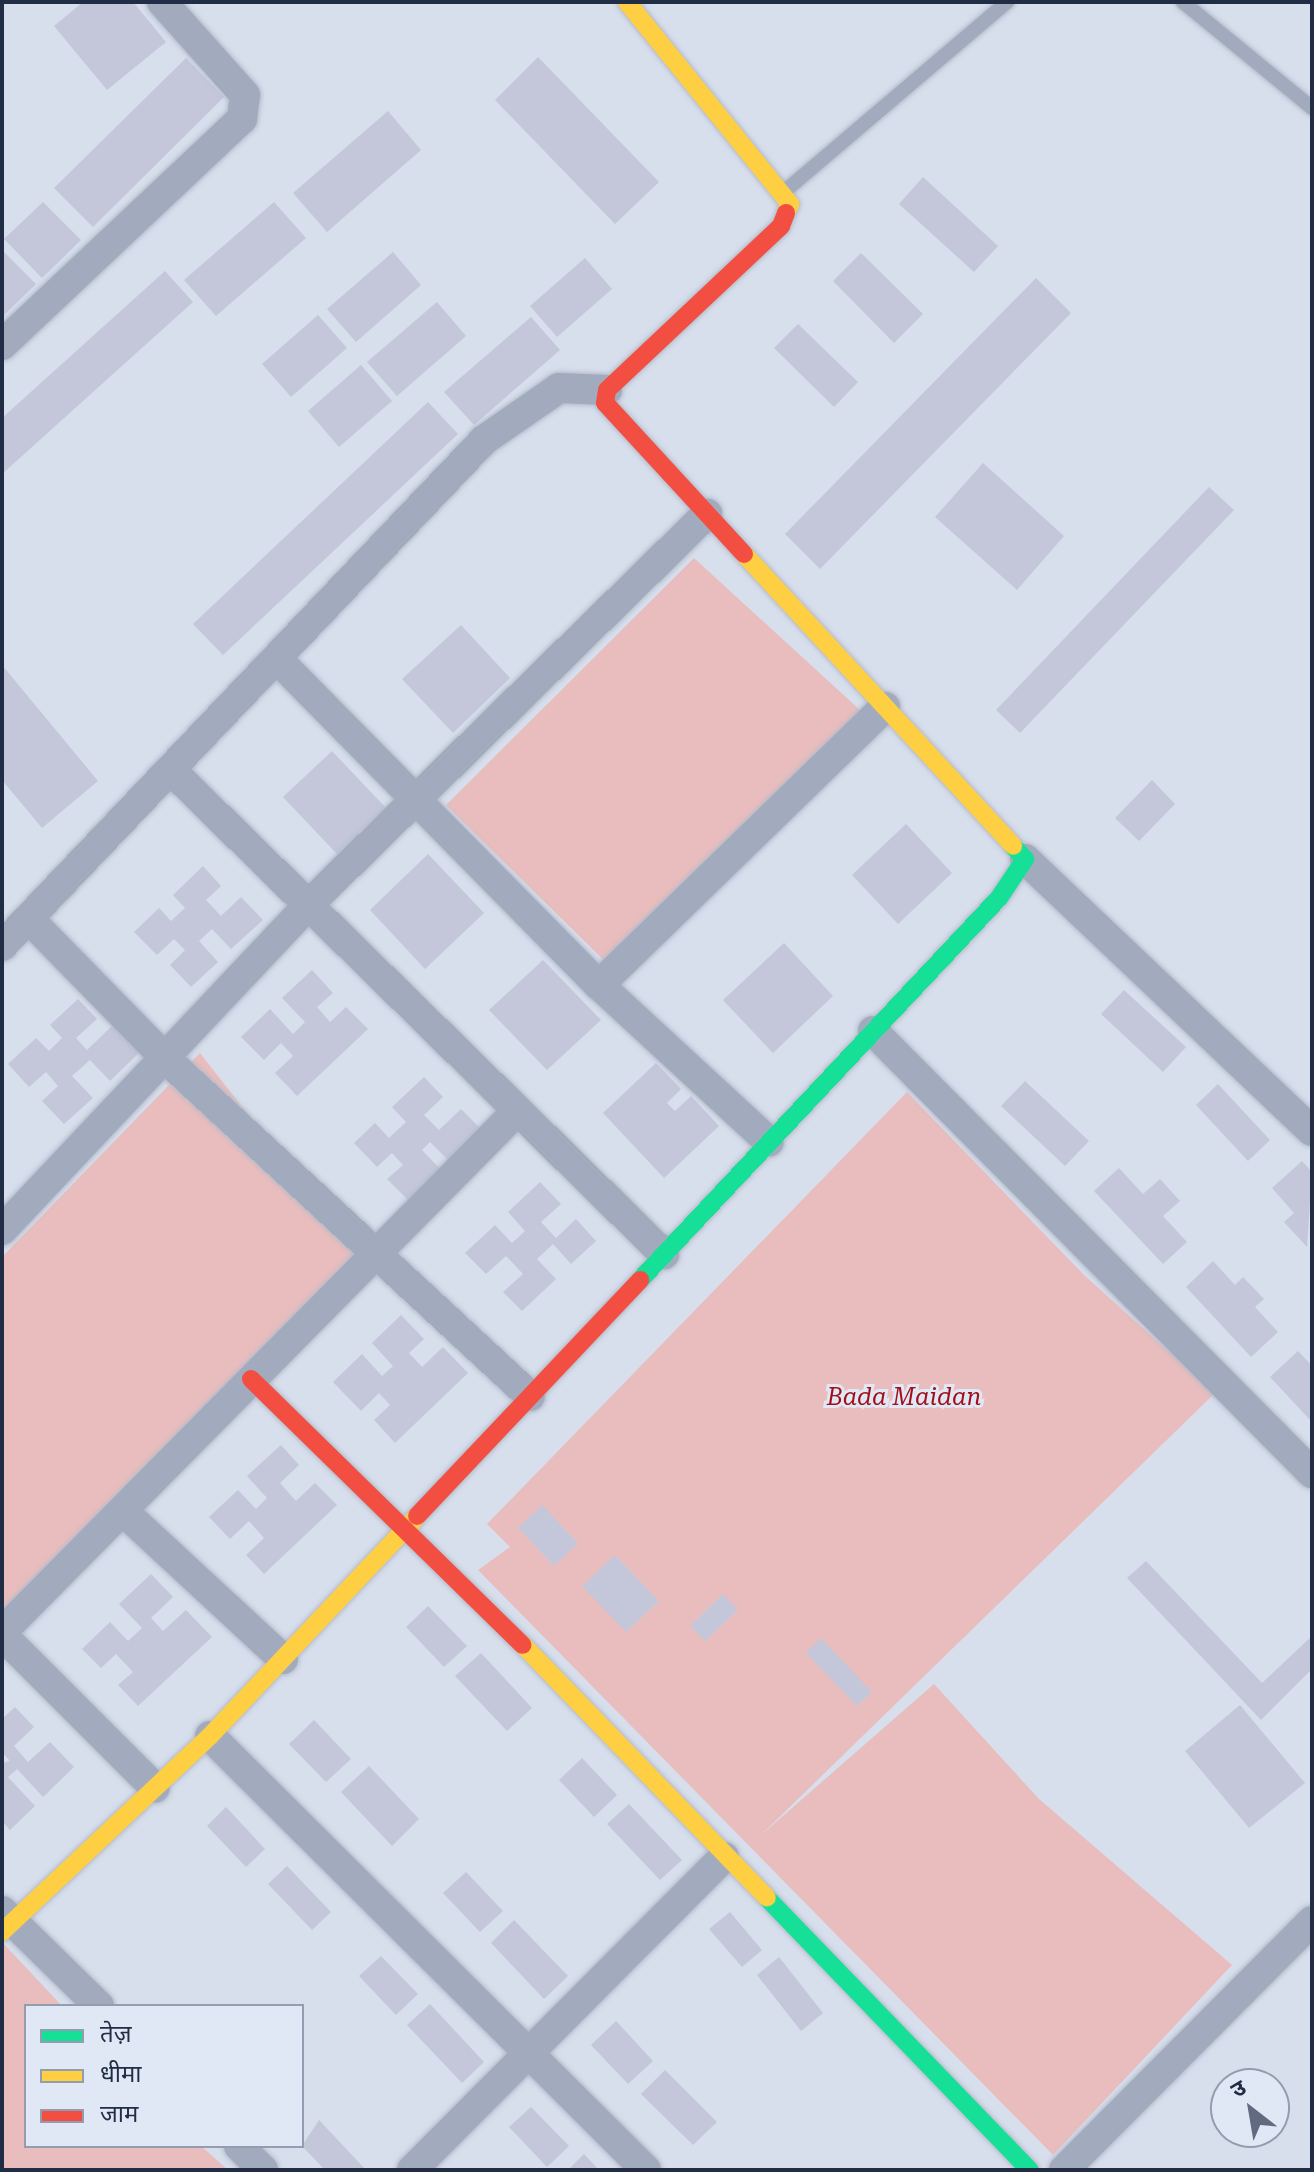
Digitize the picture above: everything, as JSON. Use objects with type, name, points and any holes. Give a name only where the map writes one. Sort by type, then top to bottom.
[{"type":"street","points":[[2,345],[242,119],[245,95],[162,2]]},
{"type":"street","points":[[2,946],[174,773],[484,440],[533,399],[559,388],[607,390],[790,216],[784,191],[627,2]]},
{"type":"street","points":[[607,390],[611,414],[1025,859],[1312,1131]]},
{"type":"street","points":[[2,1230],[412,799],[707,514]]},
{"type":"street","points":[[278,660],[599,985],[769,1142]]},
{"type":"street","points":[[599,985],[885,707]]},
{"type":"street","points":[[174,773],[664,1254]]},
{"type":"street","points":[[97,2004],[6,1921],[210,1736],[999,898],[1025,859]]},
{"type":"street","points":[[29,919],[166,1059],[530,1396]]},
{"type":"street","points":[[873,1031],[1312,1473]]},
{"type":"street","points":[[155,1788],[2,1634],[516,1112]]},
{"type":"street","points":[[251,1379],[408,1526],[724,1857],[1030,2170]]},
{"type":"street","points":[[123,1511],[283,1659]]},
{"type":"street","points":[[210,1736],[646,2170]]},
{"type":"street","points":[[412,2170],[724,1857]]},
{"type":"street","points":[[1064,2170],[1308,1933]]},
{"type":"street","points":[[241,2148],[263,2170]]},
{"type":"lane","points":[[784,191],[1007,2]]},
{"type":"lane","points":[[1183,2],[1312,108]]},
{"type":"green space","points":[[694,558],[873,722],[620,976],[446,805]]},
{"type":"green space","points":[[200,1053],[253,1121],[393,1252],[2,1619],[2,1257]]},
{"type":"green space","name":"Bada Maidan","points":[[907,1092],[1084,1275],[1215,1393],[761,1835],[934,1684],[1039,1799],[1232,1965],[1053,2155],[478,1570],[510,1547],[487,1524]]},
{"type":"green space","points":[[4,1944],[60,2004],[24,2004],[24,2148],[203,2148],[228,2170],[2,2170]]},
{"type":"building","points":[[83,2],[133,2],[166,42],[107,90],[54,26]]},
{"type":"building","points":[[538,57],[659,182],[615,224],[495,100]]},
{"type":"building","points":[[186,58],[224,97],[93,227],[54,188]]},
{"type":"building","points":[[388,111],[421,150],[327,232],[293,193]]},
{"type":"building","points":[[923,177],[998,246],[974,272],[899,204]]},
{"type":"building","points":[[43,202],[81,240],[42,278],[4,239]]},
{"type":"building","points":[[274,202],[306,238],[216,316],[184,280]]},
{"type":"building","points":[[2,250],[36,284],[2,317]]},
{"type":"building","points":[[393,252],[421,285],[356,342],[327,309]]},
{"type":"building","points":[[861,253],[923,314],[894,343],[833,281]]},
{"type":"building","points":[[585,258],[612,289],[557,337],[530,306]]},
{"type":"building","points":[[165,271],[193,302],[2,474],[2,418]]},
{"type":"building","points":[[1036,278],[1071,313],[820,569],[785,534]]},
{"type":"building","points":[[437,302],[466,336],[397,396],[367,362]]},
{"type":"building","points":[[318,315],[347,348],[291,397],[262,364]]},
{"type":"building","points":[[531,317],[560,350],[474,425],[444,392]]},
{"type":"building","points":[[798,324],[858,382],[834,407],[774,348]]},
{"type":"building","points":[[361,365],[392,401],[339,447],[308,411]]},
{"type":"building","points":[[428,402],[458,434],[223,655],[193,624]]},
{"type":"building","points":[[983,463],[1064,536],[1017,590],[935,517]]},
{"type":"building","points":[[1209,487],[1234,510],[1020,733],[996,710]]},
{"type":"building","points":[[461,625],[510,678],[453,733],[402,679]]},
{"type":"building","points":[[2,665],[98,781],[42,828],[2,780]]},
{"type":"building","points":[[332,751],[386,808],[337,854],[283,797]]},
{"type":"building","points":[[1152,780],[1175,804],[1139,841],[1115,818]]},
{"type":"building","points":[[906,824],[952,873],[898,924],[852,875]]},
{"type":"building","points":[[428,854],[484,913],[425,969],[370,910]]},
{"type":"building","points":[[203,866],[221,886],[206,900],[221,916],[241,897],[263,920],[231,949],[212,929],[199,941],[218,962],[191,987],[170,965],[185,950],[174,939],[157,955],[134,932],[159,908],[171,921],[185,908],[173,895]]},
{"type":"building","points":[[784,943],[833,996],[773,1053],[723,1000]]},
{"type":"building","points":[[543,960],[601,1020],[547,1070],[489,1010]]},
{"type":"building","points":[[312,970],[333,993],[317,1007],[330,1022],[346,1007],[368,1029],[297,1096],[275,1073],[293,1056],[281,1043],[264,1060],[241,1037],[270,1009],[293,1034],[305,1022],[282,998]]},
{"type":"building","points":[[1124,990],[1186,1047],[1163,1072],[1101,1014]]},
{"type":"building","points":[[78,999],[97,1019],[76,1038],[87,1050],[113,1025],[140,1052],[110,1081],[90,1060],[72,1076],[93,1098],[64,1124],[42,1101],[58,1086],[46,1072],[29,1087],[8,1064],[36,1038],[49,1051],[62,1038],[50,1025]]},
{"type":"building","points":[[656,1063],[681,1089],[667,1103],[675,1111],[691,1096],[719,1126],[664,1178],[603,1113]]},
{"type":"building","points":[[424,1077],[443,1097],[424,1115],[439,1130],[461,1109],[484,1132],[451,1163],[430,1142],[422,1150],[442,1171],[410,1202],[387,1179],[403,1165],[392,1153],[377,1167],[354,1143],[375,1123],[389,1138],[406,1122],[392,1107]]},
{"type":"building","points":[[1025,1081],[1089,1141],[1065,1166],[1001,1106]]},
{"type":"building","points":[[1218,1084],[1270,1140],[1248,1161],[1196,1105]]},
{"type":"building","points":[[1302,1161],[1312,1172],[1307,1247],[1284,1222],[1294,1213],[1272,1188]]},
{"type":"building","points":[[1119,1168],[1143,1194],[1160,1179],[1180,1201],[1163,1216],[1187,1242],[1163,1264],[1094,1191]]},
{"type":"building","points":[[540,1182],[561,1204],[541,1222],[556,1238],[576,1219],[596,1241],[571,1264],[553,1244],[537,1259],[556,1279],[522,1311],[503,1292],[523,1274],[506,1256],[486,1274],[465,1253],[495,1225],[512,1243],[525,1231],[508,1212]]},
{"type":"building","points":[[1213,1261],[1235,1285],[1243,1277],[1264,1299],[1255,1307],[1278,1332],[1251,1357],[1186,1287]]},
{"type":"building","points":[[401,1315],[424,1339],[409,1353],[422,1367],[443,1347],[468,1373],[395,1443],[374,1420],[390,1405],[379,1393],[361,1411],[333,1382],[362,1354],[382,1376],[393,1366],[372,1343]]},
{"type":"building","points":[[1298,1351],[1312,1366],[1312,1422],[1270,1377]]},
{"type":"building","points":[[281,1445],[299,1465],[280,1483],[296,1501],[315,1483],[337,1505],[264,1574],[246,1555],[264,1538],[249,1521],[230,1539],[209,1517],[238,1490],[256,1509],[267,1498],[247,1476]]},
{"type":"building","points":[[542,1505],[578,1543],[554,1566],[518,1528]]},
{"type":"building","points":[[615,1555],[659,1601],[626,1632],[582,1586]]},
{"type":"building","points":[[1146,1561],[1262,1683],[1312,1636],[1312,1669],[1261,1720],[1127,1578]]},
{"type":"building","points":[[151,1574],[173,1597],[151,1618],[163,1631],[186,1610],[212,1637],[138,1706],[118,1685],[133,1672],[116,1654],[101,1668],[82,1649],[110,1622],[128,1641],[142,1628],[119,1604]]},
{"type":"building","points":[[723,1594],[738,1610],[705,1641],[690,1626]]},
{"type":"building","points":[[428,1606],[467,1646],[444,1667],[406,1627]]},
{"type":"building","points":[[821,1638],[872,1692],[857,1706],[806,1653]]},
{"type":"building","points":[[481,1653],[532,1708],[507,1731],[455,1676]]},
{"type":"building","points":[[1240,1705],[1305,1783],[1249,1828],[1185,1751]]},
{"type":"building","points":[[15,1707],[34,1727],[14,1746],[28,1762],[50,1742],[74,1767],[43,1797],[17,1769],[8,1777],[35,1806],[10,1830],[2,1821],[2,1763],[10,1761],[2,1752],[2,1719]]},
{"type":"building","points":[[314,1720],[351,1759],[326,1782],[289,1744]]},
{"type":"building","points":[[582,1758],[617,1795],[594,1817],[559,1780]]},
{"type":"building","points":[[369,1766],[419,1819],[392,1846],[341,1792]]},
{"type":"building","points":[[629,1804],[682,1860],[660,1880],[607,1824]]},
{"type":"building","points":[[226,1807],[265,1849],[246,1867],[207,1826]]},
{"type":"building","points":[[287,1866],[331,1912],[312,1930],[268,1884]]},
{"type":"building","points":[[466,1872],[503,1911],[480,1932],[443,1893]]},
{"type":"building","points":[[730,1912],[762,1950],[742,1967],[709,1929]]},
{"type":"building","points":[[514,1920],[568,1976],[544,1999],[491,1943]]},
{"type":"building","points":[[381,1956],[418,1994],[396,2015],[359,1976]]},
{"type":"building","points":[[779,1957],[823,2013],[801,2031],[757,1975]]},
{"type":"building","points":[[430,2004],[484,2062],[462,2083],[407,2025]]},
{"type":"building","points":[[616,2021],[653,2061],[628,2084],[591,2045]]},
{"type":"building","points":[[665,2070],[717,2122],[693,2145],[641,2094]]},
{"type":"building","points":[[531,2107],[569,2146],[547,2167],[509,2127]]},
{"type":"building","points":[[319,2120],[366,2170],[325,2170],[304,2148]]},
{"type":"building","points":[[584,2154],[599,2170],[568,2170]]},
{"type":"traffic: fast","points":[[640,1280],[999,898],[1025,859],[1013,846]]},
{"type":"traffic: fast","points":[[767,1898],[1030,2170]]},
{"type":"traffic: slow","points":[[627,2],[790,204],[786,213]]},
{"type":"traffic: slow","points":[[744,554],[1013,846]]},
{"type":"traffic: slow","points":[[2,1932],[210,1736],[417,1516]]},
{"type":"traffic: slow","points":[[523,1645],[767,1898]]},
{"type":"traffic: jam","points":[[744,554],[605,403],[607,390],[781,226],[786,213]]},
{"type":"traffic: jam","points":[[417,1516],[640,1280]]},
{"type":"traffic: jam","points":[[251,1379],[523,1645]]}]
